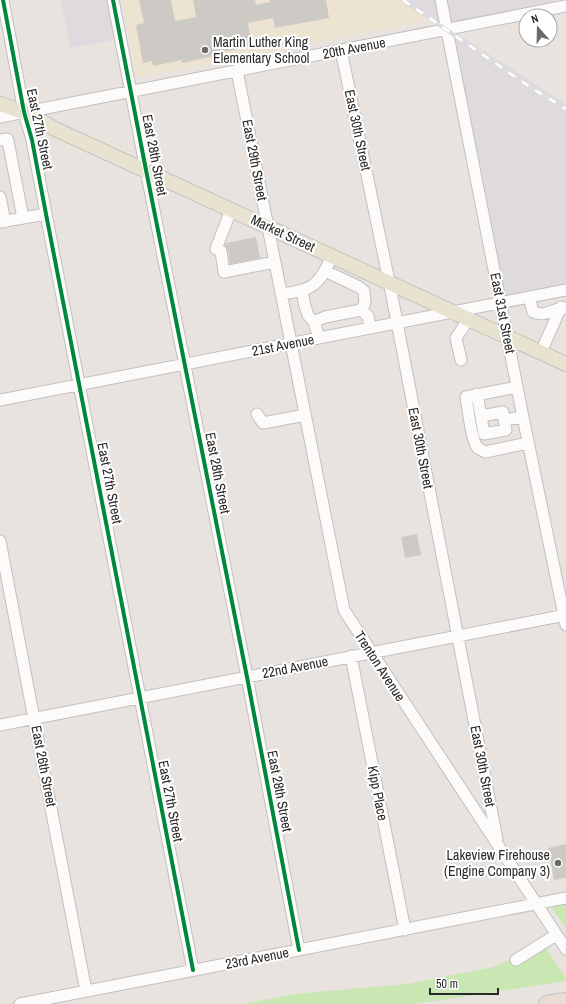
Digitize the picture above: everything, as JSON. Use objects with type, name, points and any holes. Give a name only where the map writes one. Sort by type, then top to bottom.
[{"type":"highway","points":[[547,1004],[566,1001]]},
{"type":"main road","name":"Market Street","points":[[0,104],[24,112],[55,129],[389,281],[566,364]]},
{"type":"street","name":"East 27th Street","points":[[3,0],[24,112],[32,140],[194,970]]},
{"type":"street","name":"East 28th Street","points":[[114,0],[299,950]]},
{"type":"street","name":"East 31st Street","points":[[440,0],[528,443],[565,618]]},
{"type":"street","name":"20th Avenue","points":[[0,117],[446,29],[552,5],[566,6]]},
{"type":"street","name":"East 30th Street","points":[[342,50],[389,281],[498,846]]},
{"type":"street","name":"East 29th Street","points":[[237,71],[291,344]]},
{"type":"street","points":[[0,140],[6,139],[8,141],[23,218]]},
{"type":"street","points":[[0,199],[2,222],[46,214]]},
{"type":"street","points":[[231,210],[216,249],[221,251],[224,272],[275,262]]},
{"type":"street","points":[[281,294],[302,291],[319,281],[332,256]]},
{"type":"street","points":[[314,322],[325,317],[361,310],[365,303],[364,291],[359,287],[325,271]]},
{"type":"street","name":"21st Avenue","points":[[0,400],[566,290]]},
{"type":"street","points":[[302,291],[308,315],[314,322],[319,338]]},
{"type":"street","points":[[529,297],[533,312],[539,315],[564,308]]},
{"type":"street","points":[[541,352],[564,308]]},
{"type":"street","points":[[361,310],[368,316],[370,328]]},
{"type":"street","points":[[461,360],[456,338],[469,318]]},
{"type":"street","name":"Trenton Avenue","points":[[291,344],[344,610],[566,949]]},
{"type":"street","points":[[517,387],[466,397],[476,445],[480,450],[485,452],[528,443]]},
{"type":"street","points":[[477,394],[484,434],[506,430],[503,412],[481,416]]},
{"type":"street","points":[[257,414],[263,423],[305,414]]},
{"type":"street","points":[[504,420],[523,417]]},
{"type":"street","name":"East 26th Street","points":[[0,541],[86,991]]},
{"type":"street","name":"22nd Avenue","points":[[0,725],[371,652],[565,618]]},
{"type":"street","name":"Kipp Place","points":[[351,656],[405,930]]},
{"type":"street","name":"23rd Avenue","points":[[20,1004],[566,898]]},
{"type":"street","points":[[516,960],[556,935]]},
{"type":"shaded area","points":[[61,0],[115,0],[123,39],[70,48]]},
{"type":"shaded area","name":"Martin Luther King Elementary School","points":[[123,0],[401,0],[429,20],[137,78]]},
{"type":"shaded area","points":[[401,0],[554,0],[556,8],[518,8],[518,17],[453,31],[566,104],[566,290],[502,302],[446,32]]},
{"type":"green space","points":[[560,904],[566,904],[566,928],[552,908]]},
{"type":"green space","points":[[544,945],[566,981],[415,1004],[242,1004],[295,994],[407,984],[493,967]]},
{"type":"building","name":"Martin Luther King Elementary School","points":[[139,0],[171,0],[175,21],[196,17],[193,0],[255,0],[256,5],[270,2],[270,0],[326,0],[329,18],[275,28],[273,18],[248,23],[252,46],[182,63],[182,60],[153,66],[152,61],[143,63],[136,25],[144,23]]},
{"type":"building","points":[[256,237],[260,258],[230,264],[228,250],[225,245],[226,243]]},
{"type":"building","points":[[417,534],[421,555],[405,558],[401,537]]},
{"type":"building","name":"Lakeview Firehouse (Engine Company 3)","points":[[566,844],[566,878],[554,880],[548,848]]},
{"type":"railway","points":[[403,0],[530,87],[566,109]]},
{"type":"cycle path","points":[[3,0],[24,112],[32,140],[193,970]]},
{"type":"cycle path","points":[[113,0],[247,677],[299,950]]},
{"type":"place","name":"Martin Luther King Elementary School","points":[[205,50]]},
{"type":"place","name":"Lakeview Firehouse (Engine Company 3)","points":[[558,863]]}]
